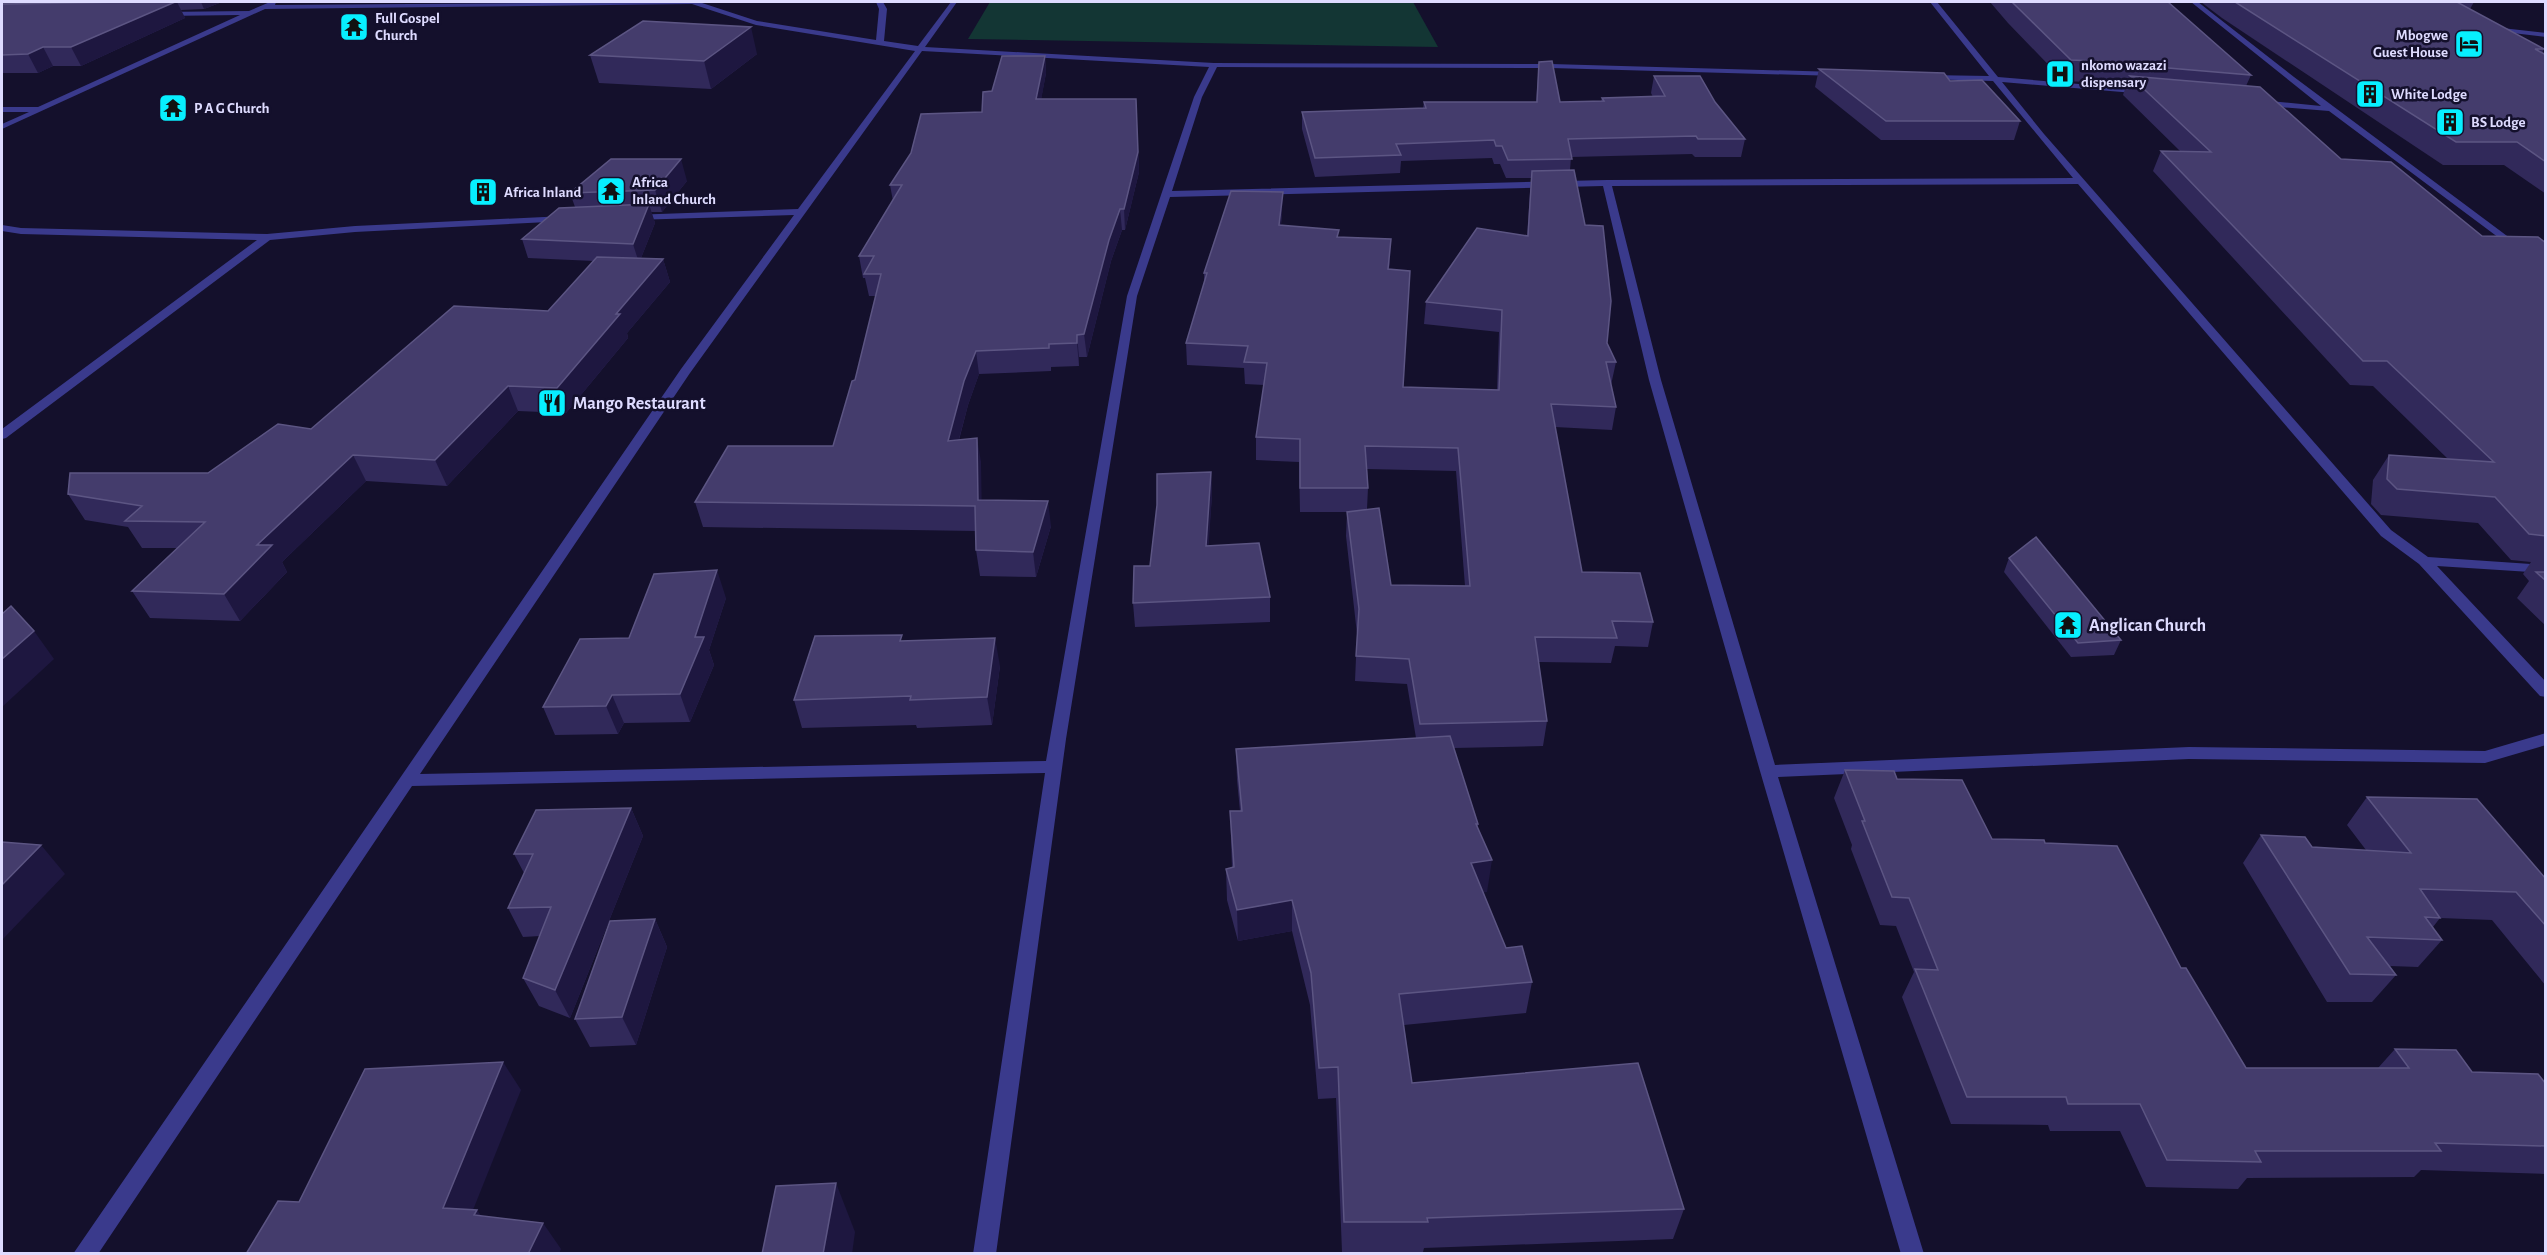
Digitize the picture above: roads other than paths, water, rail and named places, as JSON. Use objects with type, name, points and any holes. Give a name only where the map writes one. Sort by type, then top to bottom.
[{"type":"street","points":[[2,127],[276,2]]},
{"type":"street","points":[[265,7],[692,2],[756,22],[919,49],[1214,65],[1551,66],[1843,74]]},
{"type":"street","points":[[880,2],[883,9],[880,42]]},
{"type":"street","points":[[84,1254],[684,372],[954,2]]},
{"type":"street","points":[[1934,2],[2041,136],[2386,533],[2424,561],[2546,692]]},
{"type":"street","points":[[2194,2],[2331,109],[2546,270]]},
{"type":"street","points":[[150,14],[254,12]]},
{"type":"street","points":[[2486,23],[2516,40]]},
{"type":"street","points":[[2496,29],[2546,35]]},
{"type":"street","points":[[984,1254],[1055,767],[1132,296],[1198,97],[1214,65]]},
{"type":"street","points":[[1913,76],[1995,79],[2157,93]]},
{"type":"street","points":[[2250,102],[2331,109]]},
{"type":"street","points":[[2,109],[41,109]]},
{"type":"street","points":[[1166,194],[1607,183],[2081,181]]},
{"type":"street","points":[[1607,183],[1655,380],[1768,771],[1913,1254]]},
{"type":"street","points":[[624,217],[800,212]]},
{"type":"street","points":[[2,228],[21,231],[267,237],[355,229],[577,219]]},
{"type":"street","points":[[2,435],[267,237]]},
{"type":"street","points":[[2424,561],[2546,569]]},
{"type":"street","points":[[1768,771],[2190,753],[2485,757],[2546,739]]},
{"type":"street","points":[[406,780],[1055,767]]},
{"type":"place","name":"Full Gospel Church","points":[[354,27]]},
{"type":"place","name":"Mbogwe Guest House","points":[[2469,44]]},
{"type":"place","name":"nkomo wazazi dispensary","points":[[2060,74]]},
{"type":"place","name":"White Lodge","points":[[2370,94]]},
{"type":"place","name":"P A G Church","points":[[173,108]]},
{"type":"place","name":"BS Lodge","points":[[2450,122]]},
{"type":"place","name":"Africa Inland Church","points":[[611,191]]},
{"type":"place","name":"Africa Inland","points":[[483,192]]},
{"type":"place","name":"Mango Restaurant","points":[[552,403]]},
{"type":"place","name":"Anglican Church","points":[[2068,625]]}]
